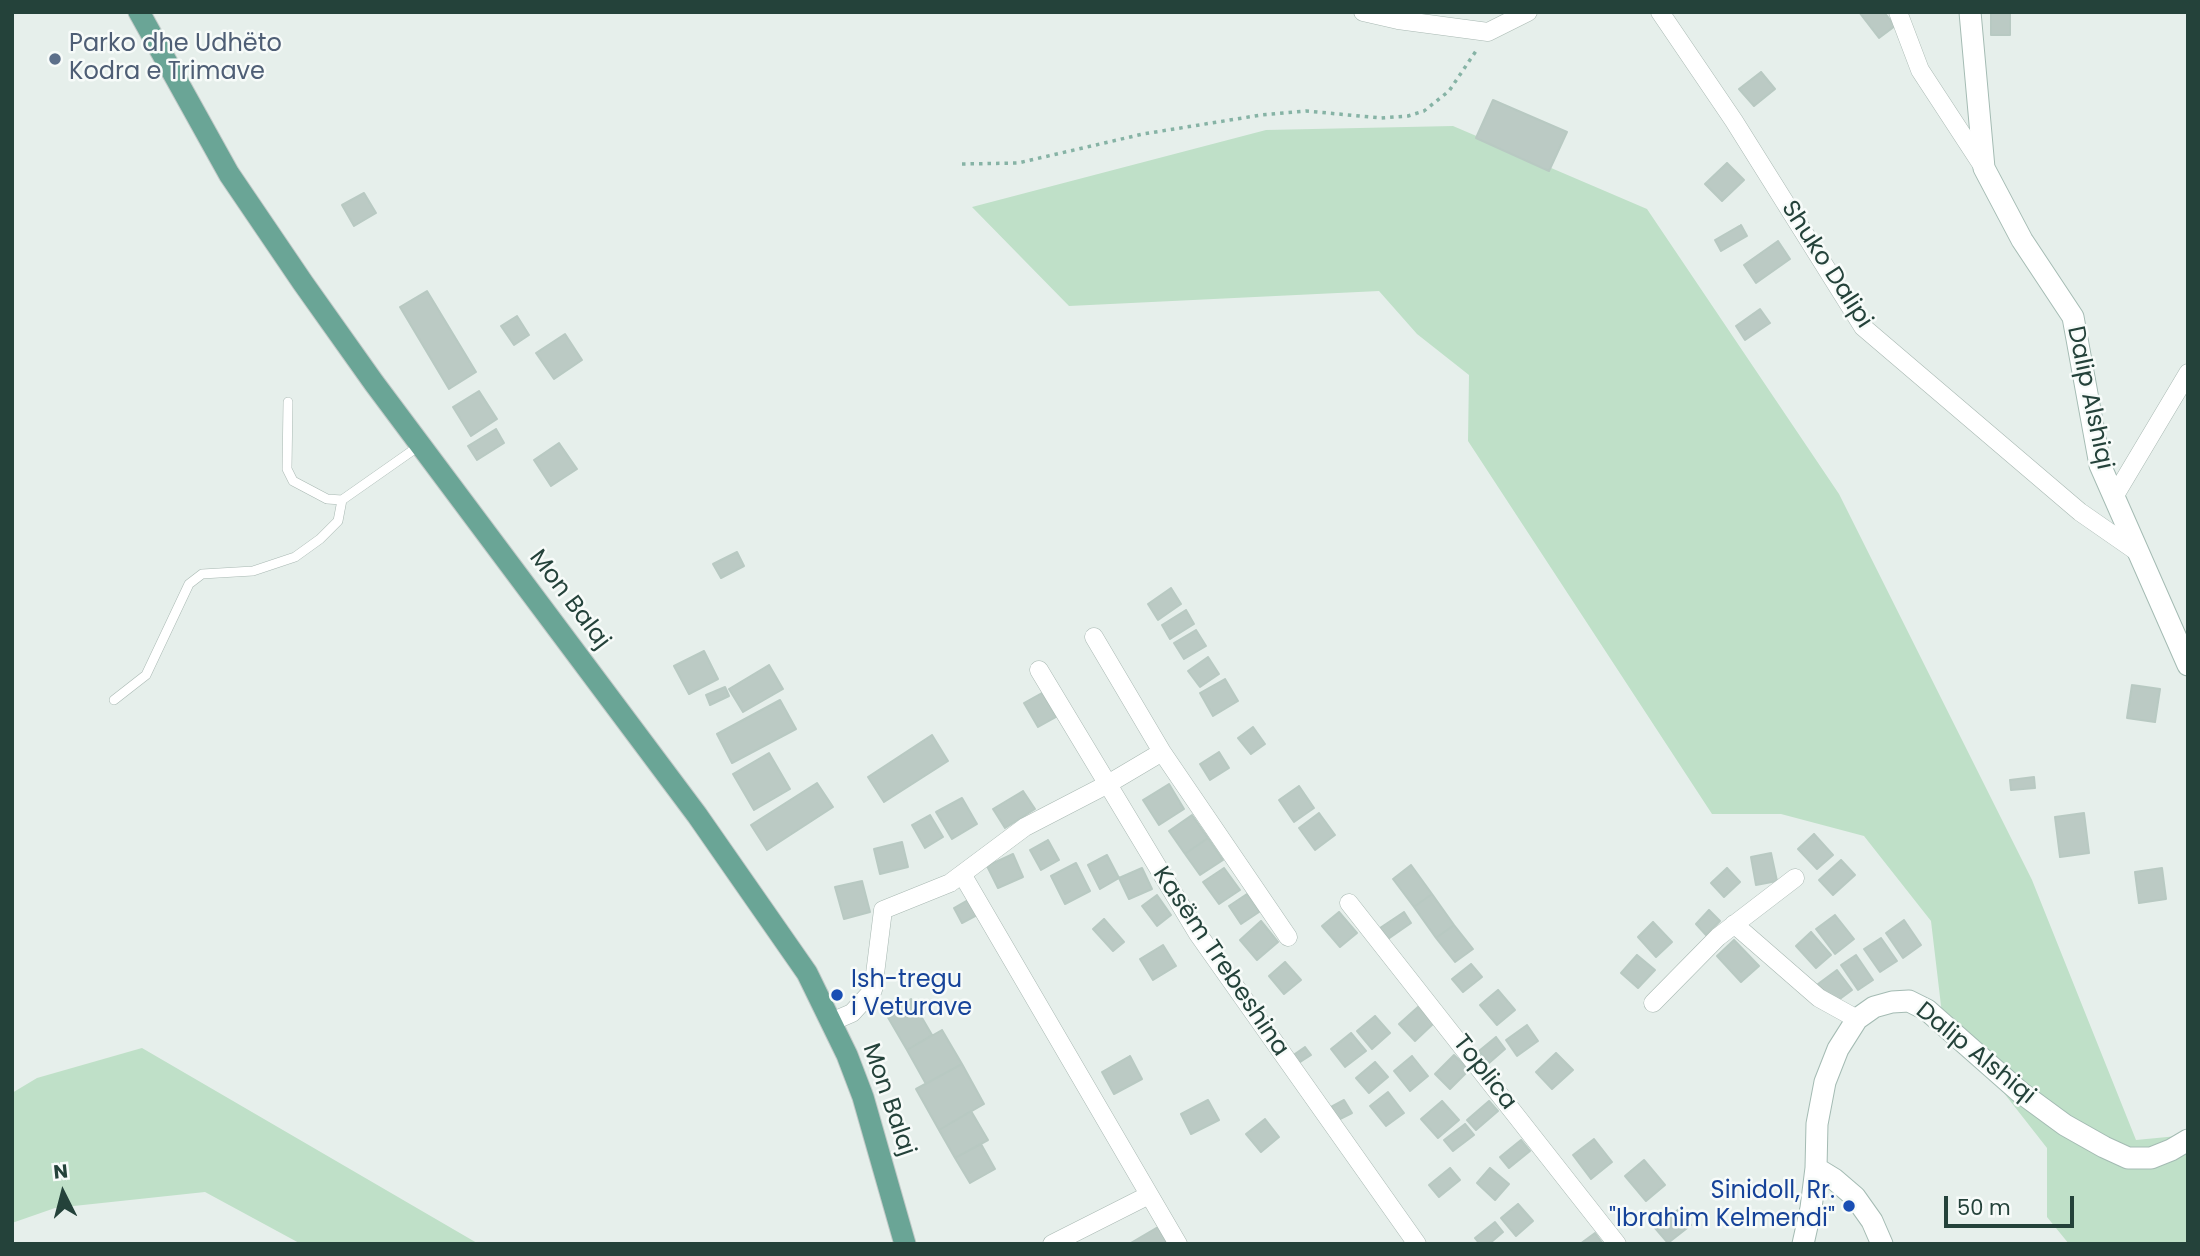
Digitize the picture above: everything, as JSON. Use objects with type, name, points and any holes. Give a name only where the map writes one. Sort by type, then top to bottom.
[{"type":"main road","name":"Mon Balaj","points":[[139,12],[229,174],[303,283],[697,816],[807,973],[863,1097],[905,1244]]},
{"type":"street","points":[[1363,12],[1398,20],[1488,32],[1528,12]]},
{"type":"street","name":"Shuko Dalipi","points":[[1660,12],[1734,121],[1863,327],[2080,512],[2139,553]]},
{"type":"street","points":[[1898,12],[1920,70],[1984,168]]},
{"type":"street","name":"Dalip Alshiqi","points":[[1970,12],[1984,168],[2022,240],[2073,317],[2100,465],[2188,665]]},
{"type":"street","points":[[2114,497],[2188,373]]},
{"type":"street","points":[[1094,637],[1162,752],[1288,937]]},
{"type":"street","name":"Kasëm Trebeshina","points":[[1040,670],[1198,934],[1417,1244]]},
{"type":"street","points":[[831,1023],[852,1013],[873,990],[883,911],[939,888],[1025,827],[1108,784],[1162,752]]},
{"type":"street","points":[[962,874],[1178,1244]]},
{"type":"street","points":[[1653,1003],[1718,937],[1795,878]]},
{"type":"street","name":"Toplica","points":[[1349,903],[1617,1244]]},
{"type":"street","points":[[1734,924],[1819,998],[1857,1019],[1838,1049],[1825,1082],[1817,1124],[1815,1168],[1803,1244]]},
{"type":"street","name":"Dalip Alshiqi","points":[[1857,1019],[1874,1007],[1892,1002],[1909,1001],[1927,1010],[1999,1074],[2065,1125],[2128,1158],[2151,1158],[2188,1140]]},
{"type":"street","points":[[1815,1168],[1834,1179],[1855,1197],[1872,1221],[1882,1244]]},
{"type":"street","points":[[1052,1244],[1149,1195]]},
{"type":"lane","points":[[288,402],[287,469],[293,481],[327,499],[342,500],[421,445]]},
{"type":"lane","points":[[114,700],[146,675],[189,584],[202,574],[254,571],[295,556],[320,539],[338,521],[342,500]]},
{"type":"path","points":[[962,164],[1018,163],[1143,134],[1261,115],[1306,111],[1381,118],[1408,116],[1424,111],[1449,91],[1488,32]]},
{"type":"green space","points":[[1453,126],[1647,209],[1839,494],[2032,880],[2136,1140],[2188,1135],[2188,1244],[2069,1244],[2047,1217],[2047,1148],[1942,1014],[1931,921],[1864,836],[1781,814],[1712,814],[1468,441],[1469,375],[1417,334],[1379,291],[1069,306],[972,207],[1266,130]]},
{"type":"green space","points":[[142,1048],[478,1244],[301,1244],[205,1192],[55,1208],[12,1223],[12,1093],[37,1078]]},
{"type":"building","points":[[1859,12],[1884,12],[1895,26],[1879,38]]},
{"type":"building","points":[[1991,12],[2010,12],[2010,35],[1991,35]]},
{"type":"building","points":[[1761,72],[1775,89],[1754,106],[1739,89]]},
{"type":"building","points":[[1493,100],[1567,132],[1549,171],[1476,138]]},
{"type":"building","points":[[1727,163],[1744,180],[1722,201],[1705,184]]},
{"type":"building","points":[[364,193],[376,213],[354,226],[342,205]]},
{"type":"building","points":[[1741,225],[1747,236],[1721,251],[1715,240]]},
{"type":"building","points":[[1778,241],[1790,259],[1756,283],[1744,265]]},
{"type":"building","points":[[427,291],[476,372],[449,389],[400,307]]},
{"type":"building","points":[[1760,309],[1770,323],[1745,340],[1736,326]]},
{"type":"building","points":[[517,316],[529,335],[514,345],[501,326]]},
{"type":"building","points":[[565,334],[582,360],[554,379],[536,353]]},
{"type":"building","points":[[479,391],[497,419],[471,436],[453,407]]},
{"type":"building","points":[[496,429],[504,443],[477,460],[468,446]]},
{"type":"building","points":[[559,443],[577,469],[551,486],[534,460]]},
{"type":"building","points":[[737,552],[744,566],[721,578],[713,564]]},
{"type":"building","points":[[1171,588],[1181,604],[1158,620],[1148,604]]},
{"type":"building","points":[[1186,610],[1194,624],[1170,639],[1162,625]]},
{"type":"building","points":[[1196,630],[1206,646],[1184,659],[1174,643]]},
{"type":"building","points":[[704,651],[718,679],[689,694],[674,666]]},
{"type":"building","points":[[1208,657],[1219,674],[1200,687],[1188,671]]},
{"type":"building","points":[[769,665],[783,689],[743,712],[729,689]]},
{"type":"building","points":[[1225,679],[1238,701],[1213,716],[1200,693]]},
{"type":"building","points":[[2132,685],[2160,689],[2155,722],[2127,718]]},
{"type":"building","points":[[725,687],[729,696],[710,705],[706,695]]},
{"type":"building","points":[[1042,693],[1056,717],[1038,727],[1024,703]]},
{"type":"building","points":[[780,700],[796,729],[732,763],[717,734]]},
{"type":"building","points":[[1253,727],[1265,744],[1251,754],[1238,738]]},
{"type":"building","points":[[932,735],[948,761],[884,802],[868,777]]},
{"type":"building","points":[[1219,752],[1229,768],[1210,780],[1200,764]]},
{"type":"building","points":[[769,753],[790,789],[754,810],[733,774]]},
{"type":"building","points":[[2034,777],[2035,788],[2011,790],[2010,780]]},
{"type":"building","points":[[817,783],[833,807],[767,850],[751,825]]},
{"type":"building","points":[[1169,784],[1184,809],[1159,825],[1143,800]]},
{"type":"building","points":[[1299,786],[1314,808],[1294,822],[1279,800]]},
{"type":"building","points":[[1023,791],[1035,809],[1005,828],[993,809]]},
{"type":"building","points":[[962,798],[977,824],[952,839],[936,812]]},
{"type":"building","points":[[1319,813],[1335,835],[1315,850],[1299,828]]},
{"type":"building","points":[[2084,813],[2089,853],[2060,857],[2055,817]]},
{"type":"building","points":[[930,815],[943,837],[925,848],[912,825]]},
{"type":"building","points":[[1192,815],[1208,838],[1185,854],[1169,831]]},
{"type":"building","points":[[1814,834],[1833,855],[1817,869],[1798,849]]},
{"type":"building","points":[[1208,838],[1223,860],[1200,875],[1185,854]]},
{"type":"building","points":[[1048,840],[1059,860],[1041,870],[1030,850]]},
{"type":"building","points":[[902,842],[908,867],[880,874],[874,849]]},
{"type":"building","points":[[1771,853],[1777,881],[1756,885],[1751,857]]},
{"type":"building","points":[[1013,854],[1023,877],[998,888],[987,866]]},
{"type":"building","points":[[1107,855],[1119,878],[1100,889],[1088,865]]},
{"type":"building","points":[[1841,860],[1855,875],[1833,895],[1819,880]]},
{"type":"building","points":[[1076,863],[1090,891],[1065,904],[1051,876]]},
{"type":"building","points":[[1411,865],[1432,894],[1414,907],[1393,879]]},
{"type":"building","points":[[1142,868],[1152,889],[1129,899],[1119,878]]},
{"type":"building","points":[[1224,868],[1240,890],[1219,904],[1203,882]]},
{"type":"building","points":[[1727,868],[1740,882],[1724,897],[1711,883]]},
{"type":"building","points":[[2162,868],[2166,899],[2139,903],[2135,872]]},
{"type":"building","points":[[862,881],[870,912],[844,919],[835,887]]},
{"type":"building","points":[[1247,894],[1259,912],[1241,924],[1229,906]]},
{"type":"building","points":[[1432,894],[1454,925],[1436,938],[1414,907]]},
{"type":"building","points":[[1157,895],[1171,915],[1157,926],[1142,906]]},
{"type":"building","points":[[968,900],[977,915],[962,923],[954,908]]},
{"type":"building","points":[[1709,910],[1720,921],[1706,935],[1696,924]]},
{"type":"building","points":[[1339,912],[1357,933],[1340,947],[1322,926]]},
{"type":"building","points":[[1404,912],[1411,923],[1388,939],[1380,928]]},
{"type":"building","points":[[1835,915],[1854,939],[1835,954],[1816,929]]},
{"type":"building","points":[[1104,919],[1124,942],[1113,951],[1093,929]]},
{"type":"building","points":[[1904,920],[1921,945],[1903,958],[1886,933]]},
{"type":"building","points":[[1261,921],[1278,942],[1257,960],[1240,940]]},
{"type":"building","points":[[1653,922],[1672,942],[1656,957],[1638,937]]},
{"type":"building","points":[[1454,925],[1473,949],[1455,962],[1436,938]]},
{"type":"building","points":[[1811,932],[1831,955],[1816,968],[1796,946]]},
{"type":"building","points":[[1881,938],[1897,961],[1880,972],[1864,949]]},
{"type":"building","points":[[1734,940],[1759,966],[1741,982],[1717,956]]},
{"type":"building","points":[[1163,945],[1176,966],[1153,980],[1140,959]]},
{"type":"building","points":[[1637,955],[1655,970],[1638,988],[1621,973]]},
{"type":"building","points":[[1856,955],[1873,980],[1858,990],[1841,965]]},
{"type":"building","points":[[1285,962],[1301,980],[1284,994],[1269,976]]},
{"type":"building","points":[[1471,964],[1482,977],[1463,992],[1452,979]]},
{"type":"building","points":[[1837,970],[1852,990],[1833,1004],[1818,984]]},
{"type":"building","points":[[1498,990],[1515,1010],[1497,1025],[1480,1005]]},
{"type":"building","points":[[911,999],[932,1035],[907,1050],[886,1014]]},
{"type":"building","points":[[1418,1007],[1434,1023],[1415,1041],[1399,1024]]},
{"type":"building","points":[[1375,1016],[1390,1033],[1372,1049],[1357,1031]]},
{"type":"building","points":[[1527,1025],[1538,1041],[1517,1056],[1506,1040]]},
{"type":"building","points":[[942,1030],[962,1064],[926,1084],[907,1050]]},
{"type":"building","points":[[1351,1033],[1366,1051],[1345,1067],[1331,1049]]},
{"type":"building","points":[[1496,1037],[1505,1049],[1489,1063],[1479,1051]]},
{"type":"building","points":[[1305,1047],[1311,1055],[1297,1064],[1292,1056]]},
{"type":"building","points":[[1556,1053],[1573,1070],[1552,1089],[1536,1072]]},
{"type":"building","points":[[1454,1055],[1469,1070],[1450,1089],[1435,1074]]},
{"type":"building","points":[[1130,1056],[1142,1079],[1114,1094],[1102,1072]]},
{"type":"building","points":[[1412,1056],[1428,1076],[1410,1091],[1394,1071]]},
{"type":"building","points":[[1375,1062],[1388,1077],[1369,1093],[1356,1078]]},
{"type":"building","points":[[962,1064],[984,1104],[939,1130],[916,1089]]},
{"type":"building","points":[[1388,1092],[1404,1113],[1386,1126],[1370,1106]]},
{"type":"building","points":[[1208,1100],[1219,1120],[1191,1134],[1181,1114]]},
{"type":"building","points":[[1344,1100],[1352,1113],[1338,1120],[1331,1107]]},
{"type":"building","points":[[1442,1101],[1459,1120],[1438,1138],[1421,1119]]},
{"type":"building","points":[[1489,1101],[1498,1111],[1476,1130],[1467,1120]]},
{"type":"building","points":[[971,1111],[988,1140],[955,1158],[939,1130]]},
{"type":"building","points":[[1265,1119],[1279,1137],[1261,1152],[1246,1134]]},
{"type":"building","points":[[1465,1124],[1474,1135],[1453,1151],[1444,1140]]},
{"type":"building","points":[[1594,1139],[1612,1162],[1591,1179],[1573,1155]]},
{"type":"building","points":[[1521,1140],[1530,1151],[1509,1168],[1500,1157]]},
{"type":"building","points":[[981,1144],[995,1169],[970,1183],[955,1158]]},
{"type":"building","points":[[1644,1160],[1665,1185],[1646,1201],[1625,1176]]},
{"type":"building","points":[[1450,1168],[1460,1180],[1439,1197],[1429,1185]]},
{"type":"building","points":[[1490,1168],[1509,1184],[1495,1200],[1477,1183]]},
{"type":"building","points":[[1518,1204],[1533,1221],[1516,1236],[1501,1218]]},
{"type":"building","points":[[1679,1209],[1691,1225],[1668,1243],[1655,1228]]},
{"type":"building","points":[[1495,1222],[1503,1232],[1489,1244],[1480,1244],[1475,1238]]},
{"type":"building","points":[[1158,1227],[1168,1244],[1129,1244]]},
{"type":"building","points":[[1595,1233],[1603,1244],[1580,1244]]},
{"type":"place","name":"Parko dhe Udhëto Kodra e Trimave","points":[[55,59]]},
{"type":"place","name":"Ish-tregu i Veturave","points":[[837,995]]},
{"type":"place","name":"Sinidoll, Rr. \"Ibrahim Kelmendi\"","points":[[1849,1206]]}]
